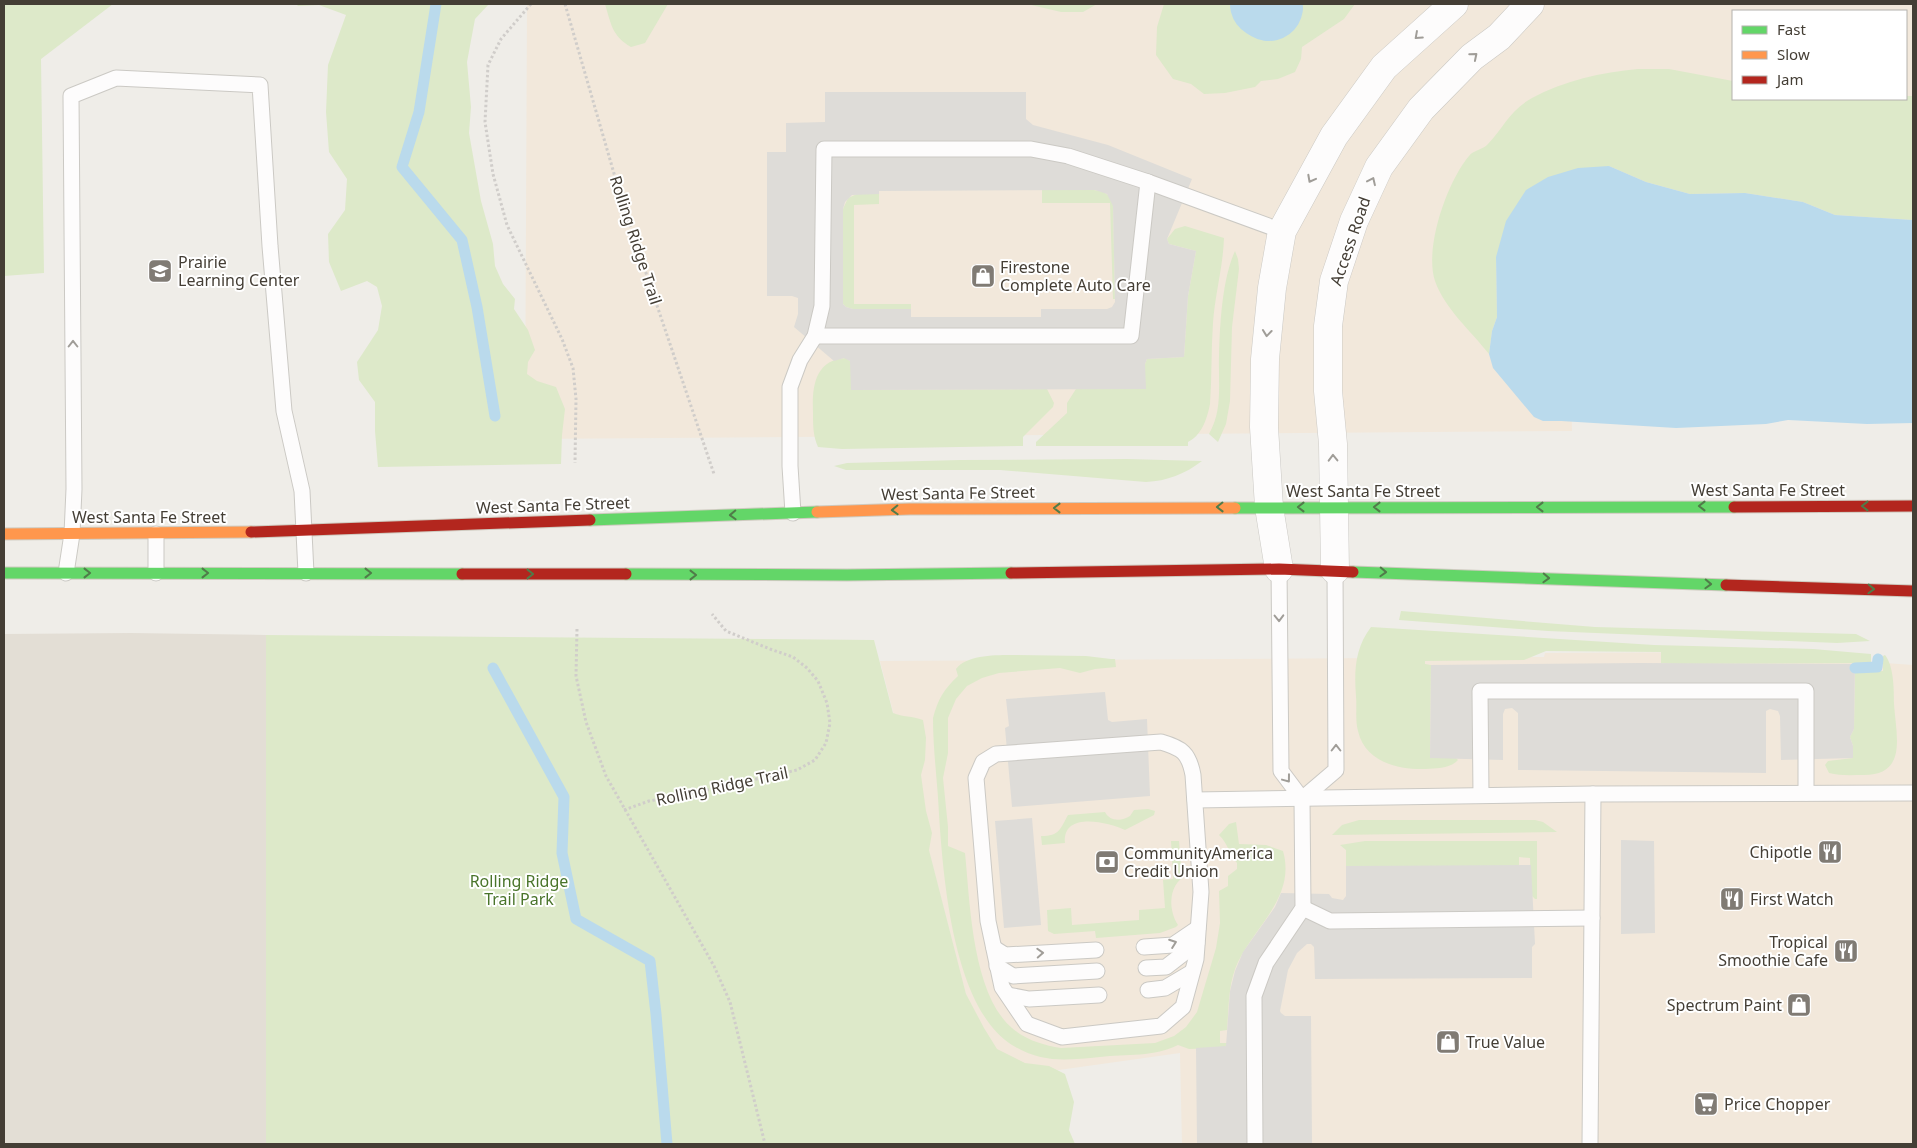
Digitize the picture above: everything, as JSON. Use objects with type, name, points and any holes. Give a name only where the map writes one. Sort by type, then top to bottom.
[{"type":"street","points":[[1279,569],[1269,507],[1264,427],[1265,359],[1272,288],[1282,231],[1334,136],[1384,67],[1454,4]]},
{"type":"street","name":"Access Road","points":[[1335,570],[1333,444],[1328,391],[1328,326],[1334,281],[1354,221],[1379,167],[1421,109],[1472,57],[1499,37],[1530,4]]},
{"type":"street","name":"West Santa Fe Street","points":[[4,534],[156,534],[304,530],[910,509],[1913,506]]},
{"type":"street","points":[[4,573],[847,575],[1279,569],[1913,591]]},
{"type":"lane","points":[[66,573],[72,534],[74,489],[71,96],[116,78],[260,85],[270,246],[284,411],[302,491],[306,573]]},
{"type":"lane","points":[[793,513],[790,466],[790,387],[800,360],[815,336],[822,306],[824,149],[1031,149],[1068,156],[1148,182],[1282,231]]},
{"type":"lane","points":[[815,336],[1131,336],[1148,182]]},
{"type":"lane","points":[[156,534],[156,573]]},
{"type":"lane","points":[[1255,1144],[1254,996],[1266,963],[1303,908],[1302,799],[1281,771],[1279,569]]},
{"type":"lane","points":[[1302,799],[1336,770],[1335,570]]},
{"type":"lane","points":[[1481,795],[1480,691],[1806,691],[1806,793]]},
{"type":"lane","points":[[1161,742],[1180,748],[1191,763],[1195,800],[1201,892],[1198,936],[1196,959],[1183,1007],[1161,1026],[1062,1036],[1027,1024],[1002,987],[988,922],[976,778],[983,762],[996,754],[1161,742]]},
{"type":"lane","points":[[1195,800],[1481,795],[1913,793]]},
{"type":"lane","points":[[1590,1144],[1593,794]]},
{"type":"lane","points":[[1303,908],[1330,921],[1592,918]]},
{"type":"lane","points":[[1144,947],[1173,945],[1198,936]]},
{"type":"lane","points":[[1146,968],[1166,967],[1198,936]]},
{"type":"lane","points":[[994,948],[1005,955],[1096,950]]},
{"type":"lane","points":[[998,966],[1013,976],[1097,972]]},
{"type":"lane","points":[[1148,990],[1165,988],[1192,972]]},
{"type":"lane","points":[[1008,995],[1029,999],[1099,995]]},
{"type":"path","points":[[531,4],[501,38],[488,65],[485,122],[493,174],[507,226],[562,339],[573,368],[576,399],[575,463]]},
{"type":"path","name":"Rolling Ridge Trail","points":[[565,4],[624,208],[714,474]]},
{"type":"path","name":"Rolling Ridge Trail","points":[[624,810],[648,801],[797,770],[815,760],[826,743],[830,723],[827,703],[818,681],[807,668],[793,657],[770,650],[726,631],[712,614]]},
{"type":"path","points":[[577,629],[576,676],[586,722],[606,776],[714,966],[730,1002],[765,1144]]},
{"type":"shaded area","points":[[527,4],[1913,4],[1913,394],[1571,392],[1572,431],[525,439]]},
{"type":"shaded area","points":[[825,92],[1026,92],[1026,119],[1033,125],[1108,145],[1192,179],[1167,239],[1169,244],[1196,251],[1188,296],[1184,357],[1147,359],[1145,364],[1146,389],[851,390],[850,361],[844,358],[834,361],[794,327],[798,314],[798,298],[792,296],[767,296],[767,152],[786,152],[786,123],[825,122]],"holes":[[[1095,190],[1107,194],[1113,206],[1115,302],[1112,307],[1107,309],[1041,309],[1041,317],[911,317],[911,309],[853,309],[843,304],[843,209],[845,202],[852,195],[879,194],[879,191]]]},
{"type":"shaded area","points":[[4,634],[266,635],[266,1144],[4,1144]]},
{"type":"shaded area","points":[[1734,652],[1913,665],[1913,1144],[1182,1144],[1180,1053],[988,1080],[880,661],[1544,657],[1545,653]]},
{"type":"shaded area","points":[[1640,663],[1855,664],[1854,729],[1850,737],[1853,746],[1853,758],[1781,760],[1780,716],[1778,711],[1770,709],[1766,711],[1766,773],[1518,770],[1518,713],[1512,708],[1505,709],[1503,714],[1503,760],[1430,758],[1431,665]]},
{"type":"shaded area","points":[[1105,692],[1108,720],[1112,722],[1147,719],[1150,796],[1012,807],[1005,728],[1009,726],[1006,699]]},
{"type":"shaded area","points":[[1032,818],[1041,925],[1004,928],[995,821]]},
{"type":"shaded area","points":[[1621,840],[1654,841],[1655,933],[1621,934]]},
{"type":"shaded area","points":[[1531,865],[1535,944],[1532,947],[1532,978],[1315,979],[1314,947],[1311,944],[1307,944],[1297,953],[1288,970],[1280,1011],[1285,1016],[1311,1016],[1312,1144],[1197,1144],[1196,1048],[1226,1046],[1230,991],[1235,971],[1243,952],[1275,907],[1281,893],[1329,894],[1332,898],[1343,900],[1346,896],[1346,866]]},
{"type":"green space","points":[[4,4],[113,4],[41,59],[44,273],[4,276]]},
{"type":"green space","points":[[296,4],[489,4],[475,19],[467,62],[471,107],[469,133],[481,201],[493,244],[495,266],[503,284],[515,299],[514,309],[528,330],[535,350],[528,362],[527,374],[537,381],[556,387],[565,409],[561,464],[378,467],[375,402],[359,380],[357,362],[378,330],[382,306],[377,287],[367,281],[341,291],[329,262],[328,234],[345,210],[347,179],[329,152],[326,112],[328,65],[346,15],[319,5],[298,6]]},
{"type":"green space","points":[[605,4],[668,4],[645,43],[631,47],[616,34]]},
{"type":"green space","points":[[1027,4],[1097,4],[1083,12],[1061,12]]},
{"type":"green space","points":[[1164,4],[1355,4],[1344,19],[1302,47],[1301,59],[1295,72],[1278,79],[1261,81],[1255,87],[1225,93],[1204,94],[1191,84],[1173,79],[1156,55],[1157,27]]},
{"type":"green space","points":[[1638,69],[1669,69],[1732,81],[1732,100],[1907,100],[1907,96],[1913,96],[1913,220],[1835,215],[1803,202],[1745,193],[1690,194],[1646,182],[1609,166],[1496,257],[1497,317],[1492,331],[1489,354],[1445,301],[1435,281],[1432,267],[1435,234],[1446,198],[1461,167],[1471,154],[1486,146],[1512,114],[1524,103],[1544,92],[1570,82],[1611,72]]},
{"type":"green space","points":[[1042,190],[1093,190],[1108,195],[1113,205],[1115,299],[1113,299],[1110,203],[1042,203]]},
{"type":"green space","points":[[857,194],[879,194],[879,204],[854,205],[854,304],[911,304],[911,309],[853,309],[843,304],[843,209],[848,198]]},
{"type":"green space","points":[[1185,226],[1224,238],[1213,323],[1210,404],[1200,431],[1188,442],[1188,446],[1036,446],[1036,442],[1067,413],[1067,403],[1076,389],[1145,389],[1145,364],[1147,359],[1184,357],[1188,296],[1196,251],[1169,244],[1167,239],[1175,229]]},
{"type":"green space","points":[[1235,251],[1239,269],[1232,327],[1230,401],[1226,424],[1218,442],[1209,434],[1216,418],[1218,402],[1224,293],[1230,263]]},
{"type":"green space","points":[[846,358],[851,362],[851,390],[1047,389],[1054,403],[1053,407],[1023,437],[1023,446],[842,449],[818,447],[815,439],[813,404],[817,377],[827,364]]},
{"type":"green space","points":[[1127,459],[1202,461],[1176,476],[1146,482],[1000,470],[846,470],[834,466],[847,463],[960,460]]},
{"type":"green space","points":[[1401,611],[1595,627],[1856,634],[1870,641],[1837,643],[1548,631],[1399,620]]},
{"type":"green space","points":[[1371,627],[1654,645],[1813,649],[1871,654],[1871,663],[1676,664],[1661,663],[1661,652],[1546,651],[1524,660],[1425,661],[1425,664],[1431,665],[1430,757],[1455,757],[1458,760],[1443,768],[1415,769],[1394,766],[1375,757],[1362,742],[1358,731],[1355,678],[1357,660],[1362,643]]},
{"type":"green space","name":"Rolling Ridge Trail Park","points":[[266,635],[874,640],[893,713],[923,720],[926,738],[925,760],[921,775],[926,811],[932,833],[929,850],[966,994],[997,1049],[1025,1063],[1049,1066],[1065,1074],[1074,1102],[1069,1130],[1075,1144],[266,1144]]},
{"type":"green space","points":[[1001,655],[1086,656],[1115,659],[1116,667],[1080,673],[1060,668],[999,673],[982,678],[967,686],[956,699],[948,718],[948,753],[943,778],[948,846],[965,853],[975,946],[988,993],[999,1013],[1012,1028],[1023,1036],[1041,1044],[1061,1048],[1155,1043],[1174,1036],[1186,1027],[1197,1012],[1216,948],[1220,923],[1219,891],[1228,886],[1228,876],[1237,869],[1237,863],[1219,835],[1229,824],[1236,822],[1239,844],[1266,845],[1283,851],[1286,867],[1284,882],[1279,896],[1272,910],[1246,948],[1232,978],[1227,1030],[1220,1031],[1220,1043],[1227,1043],[1225,1048],[1189,1049],[1178,1045],[1160,1052],[1066,1060],[1034,1055],[1012,1045],[991,1026],[975,999],[962,967],[953,932],[943,859],[934,748],[933,718],[937,705],[949,685],[958,676],[956,669],[968,660],[984,656]]},
{"type":"green space","points":[[1885,655],[1890,665],[1894,685],[1897,740],[1893,761],[1888,768],[1878,773],[1837,775],[1829,773],[1825,765],[1828,761],[1853,758],[1853,746],[1850,737],[1854,729],[1855,671],[1883,671],[1883,656]]},
{"type":"green space","points":[[1148,809],[1155,811],[1154,815],[1125,830],[1108,824],[1088,821],[1071,826],[1066,833],[1065,843],[1042,845],[1041,836],[1052,835],[1059,831],[1068,815],[1105,812],[1110,818],[1120,820],[1130,816],[1134,810]]},
{"type":"green space","points":[[1359,820],[1535,820],[1543,822],[1557,832],[1332,835],[1342,825]]},
{"type":"green space","points":[[1171,841],[1179,841],[1182,878],[1174,888],[1171,900],[1173,913],[1178,925],[1176,927],[1160,933],[1096,938],[1095,931],[1054,934],[1048,931],[1047,910],[1071,908],[1072,925],[1139,920],[1139,910],[1165,908],[1163,880],[1173,879]]},
{"type":"green space","points":[[1365,841],[1537,841],[1537,899],[1531,895],[1530,858],[1519,857],[1519,866],[1346,866],[1346,850],[1340,845]]},
{"type":"water","points":[[1609,166],[1646,182],[1690,194],[1745,193],[1803,202],[1835,215],[1913,220],[1913,423],[1867,424],[1788,420],[1766,424],[1676,428],[1543,421],[1534,417],[1493,368],[1489,354],[1492,331],[1497,317],[1496,257],[1506,221],[1526,190],[1548,177],[1578,168]]},
{"type":"waterway","points":[[436,4],[419,112],[402,167],[462,240],[477,307],[495,416]]},
{"type":"waterway","points":[[1264,4],[1269,7]]},
{"type":"waterway","points":[[1855,668],[1877,667],[1878,659]]},
{"type":"waterway","points":[[493,668],[564,797],[562,853],[576,919],[650,961],[667,1144]]},
{"type":"traffic: fast","points":[[1235,508],[1734,507]]},
{"type":"traffic: fast","points":[[590,520],[817,512]]},
{"type":"traffic: fast","points":[[1353,572],[1726,585]]},
{"type":"traffic: fast","points":[[4,573],[462,574]]},
{"type":"traffic: fast","points":[[626,574],[847,575],[1011,573]]},
{"type":"traffic: slow","points":[[817,512],[910,509],[1235,508]]},
{"type":"traffic: slow","points":[[4,534],[251,532]]},
{"type":"traffic: jam","points":[[1734,507],[1913,506]]},
{"type":"traffic: jam","points":[[251,532],[590,520]]},
{"type":"traffic: jam","points":[[1011,573],[1279,569],[1353,572]]},
{"type":"traffic: jam","points":[[462,574],[626,574]]},
{"type":"traffic: jam","points":[[1726,585],[1913,591]]},
{"type":"place","name":"Prairie Learning Center","points":[[160,271]]},
{"type":"place","name":"Firestone Complete Auto Care","points":[[983,276]]},
{"type":"place","name":"Chipotle","points":[[1830,852]]},
{"type":"place","name":"CommunityAmerica Credit Union","points":[[1107,862]]},
{"type":"place","name":"First Watch","points":[[1732,899]]},
{"type":"place","name":"Tropical Smoothie Cafe","points":[[1846,951]]},
{"type":"place","name":"Spectrum Paint","points":[[1799,1005]]},
{"type":"place","name":"True Value","points":[[1448,1042]]},
{"type":"place","name":"Price Chopper","points":[[1706,1104]]}]
